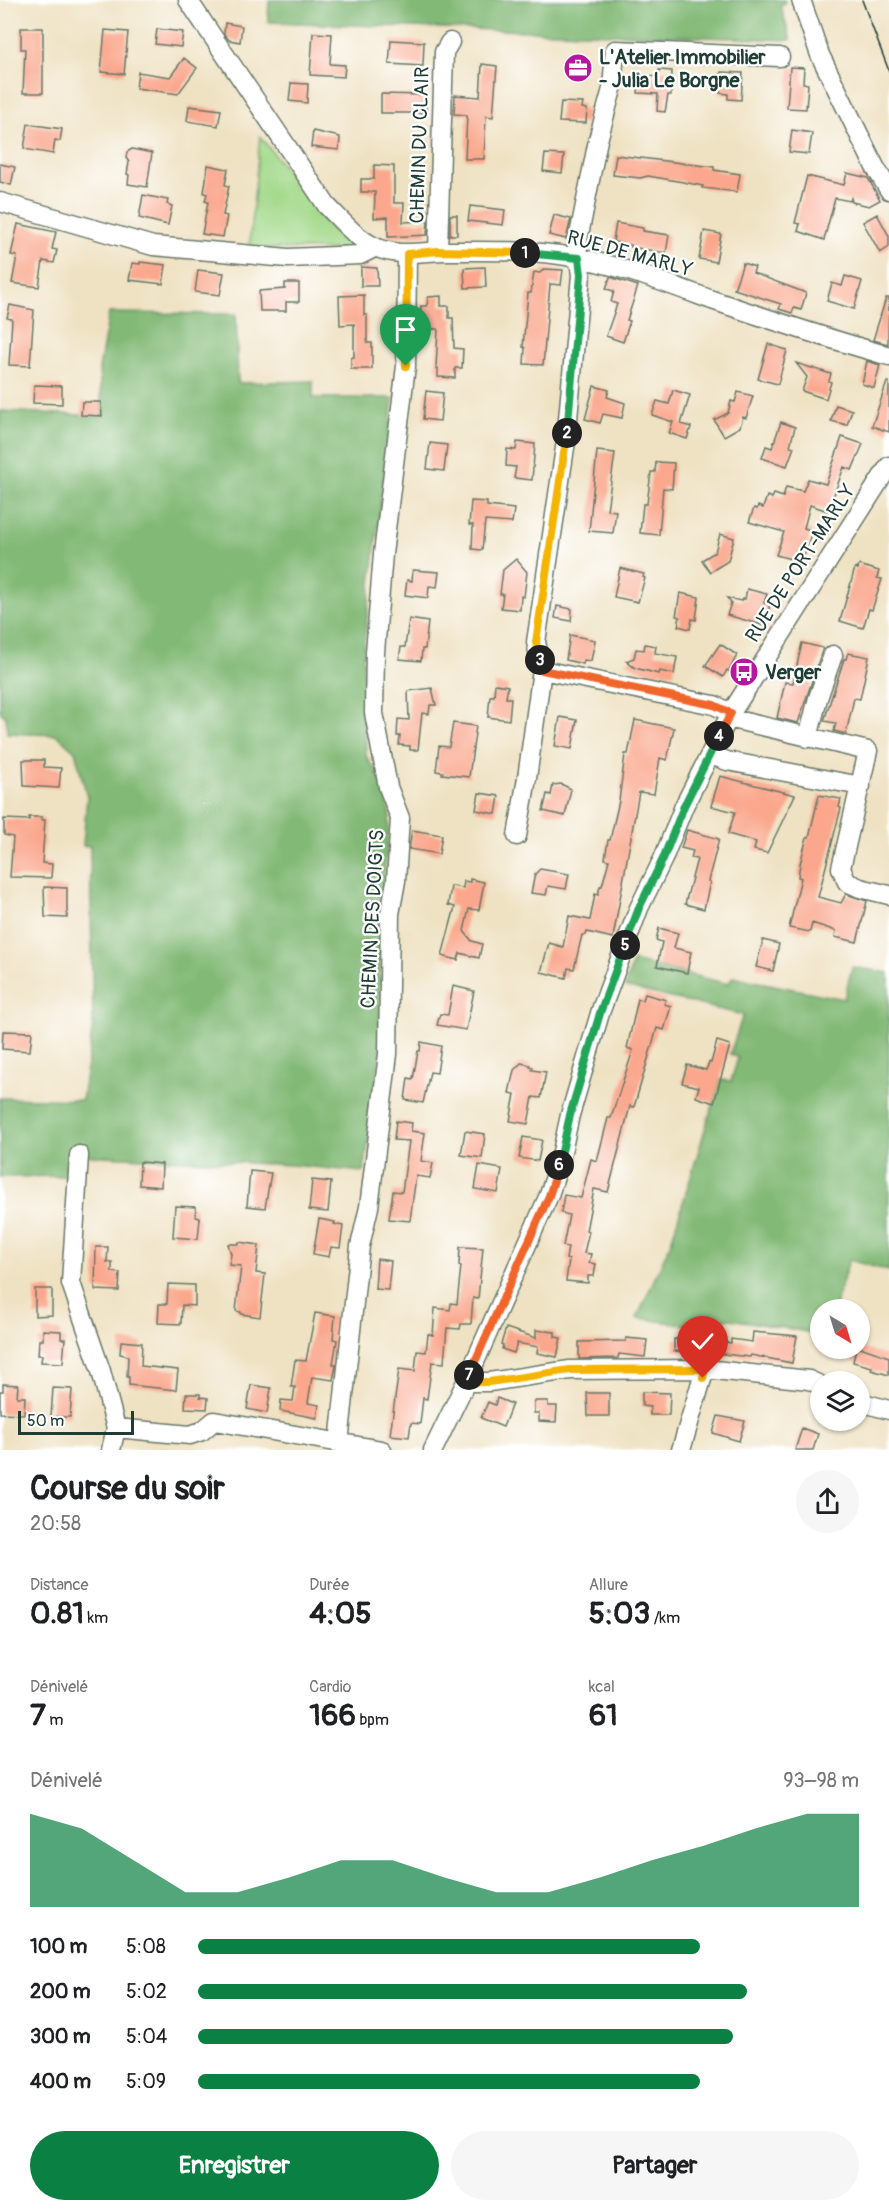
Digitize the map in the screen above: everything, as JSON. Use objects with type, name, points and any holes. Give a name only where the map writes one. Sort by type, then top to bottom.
[{"type":"street","name":"RUE DE MARLY","points":[[188,0],[327,206],[347,227],[376,247],[407,254],[438,251],[498,251],[579,258],[648,277],[794,328],[889,356]]},
{"type":"street","points":[[801,0],[820,55],[875,167],[889,190]]},
{"type":"street","name":"CHEMIN DU CLAIR","points":[[438,251],[444,52],[450,42]]},
{"type":"street","points":[[517,836],[542,670],[536,642],[567,441],[581,275],[577,245],[598,140],[612,89],[615,50],[780,57]]},
{"type":"street","points":[[0,202],[153,246],[288,258],[360,255],[376,247]]},
{"type":"street","name":"CHEMIN DES DOIGTS","points":[[339,1443],[360,1246],[369,1208],[388,1054],[390,914],[396,881],[400,818],[388,788],[374,713],[375,652],[382,554],[406,366],[407,254]]},
{"type":"street","name":"RUE DE PORT-MARLY","points":[[433,1450],[549,1196],[601,1010],[639,908],[663,859],[684,806],[730,716],[889,466]]},
{"type":"street","points":[[808,738],[818,698],[833,655]]},
{"type":"street","points":[[542,670],[714,705],[730,716],[808,738],[868,751],[841,868],[847,882],[860,888],[889,895]]},
{"type":"street","points":[[711,755],[727,761],[861,786]]},
{"type":"street","points":[[79,1155],[71,1283],[101,1371],[116,1428],[111,1450]]},
{"type":"street","points":[[681,1450],[705,1369]]},
{"type":"street","points":[[466,1382],[489,1382],[570,1370],[705,1369],[810,1380]]},
{"type":"street","points":[[870,1405],[889,1410]]},
{"type":"street","points":[[116,1428],[190,1435],[202,1431],[214,1420],[382,1450]]},
{"type":"green space","points":[[269,0],[785,0],[785,3],[780,5],[791,40],[268,22]]},
{"type":"green space","points":[[260,136],[330,227],[355,250],[249,248]]},
{"type":"green space","points":[[109,313],[236,314],[238,383],[313,381],[313,398],[393,398],[363,651],[366,756],[383,783],[390,814],[380,919],[380,1054],[364,1172],[292,1165],[80,1155],[71,1176],[0,1177],[0,1098],[82,1100],[93,1025],[90,846],[83,846],[87,796],[75,751],[57,735],[7,733],[6,717],[0,712],[0,411],[102,416],[99,369]]},
{"type":"green space","points":[[633,961],[728,984],[733,977],[844,999],[852,967],[889,973],[889,1271],[849,1260],[837,1299],[810,1299],[810,1332],[725,1318],[720,1330],[637,1318],[671,1242],[720,1080],[731,1081],[738,1058],[730,1054],[743,1015],[625,987]]},
{"type":"building","points":[[225,23],[242,26],[240,42],[229,40],[224,34]]},
{"type":"building","points":[[21,28],[43,28],[43,93],[23,93],[25,49],[21,49]]},
{"type":"building","points":[[157,29],[183,32],[181,47],[155,44]]},
{"type":"building","points":[[105,30],[128,32],[124,74],[101,72]]},
{"type":"building","points":[[313,33],[332,34],[330,64],[345,65],[344,77],[310,75]]},
{"type":"building","points":[[391,40],[424,42],[423,66],[389,64]]},
{"type":"building","points":[[184,58],[197,68],[178,94],[136,88],[138,72],[170,77]]},
{"type":"building","points":[[482,64],[497,66],[493,117],[486,116],[484,159],[465,159],[467,115],[454,114],[455,95],[480,97]]},
{"type":"building","points":[[790,67],[804,68],[803,83],[808,84],[806,109],[787,108]]},
{"type":"building","points":[[659,70],[672,71],[671,95],[668,95],[665,112],[657,111],[658,94],[638,93],[640,75],[659,77]]},
{"type":"building","points":[[721,72],[743,73],[741,100],[728,99],[728,94],[720,93]]},
{"type":"building","points":[[291,83],[308,84],[307,103],[289,101]]},
{"type":"building","points":[[381,94],[426,95],[426,113],[381,113]]},
{"type":"building","points":[[561,102],[583,103],[582,108],[587,109],[586,123],[559,122]]},
{"type":"building","points":[[189,106],[221,110],[218,126],[187,121]]},
{"type":"building","points":[[28,124],[62,129],[60,141],[55,140],[53,154],[24,149]]},
{"type":"building","points":[[792,130],[812,133],[809,154],[789,152]]},
{"type":"building","points":[[313,131],[340,137],[339,150],[311,147]]},
{"type":"building","points":[[132,149],[152,153],[147,187],[128,184],[129,162],[126,158],[127,152]]},
{"type":"building","points":[[545,154],[564,155],[562,173],[543,171]]},
{"type":"building","points":[[616,155],[714,167],[714,170],[740,174],[737,192],[702,188],[703,186],[648,176],[640,178],[613,175]]},
{"type":"building","points":[[0,164],[15,167],[11,185],[0,182]]},
{"type":"building","points":[[208,165],[228,169],[225,185],[229,186],[223,215],[227,216],[223,237],[202,234],[208,202],[205,201],[207,194],[204,193]]},
{"type":"building","points":[[374,165],[394,166],[394,203],[404,203],[403,222],[428,221],[427,235],[388,237],[388,217],[374,218],[375,192],[361,192],[361,179],[374,179]]},
{"type":"building","points":[[847,173],[868,178],[880,200],[869,206],[852,202],[851,198],[850,201],[835,198],[824,240],[798,231],[800,224],[795,223],[807,176],[844,185]]},
{"type":"building","points":[[143,195],[168,200],[167,204],[172,206],[168,225],[139,218]]},
{"type":"building","points":[[470,206],[505,210],[503,225],[468,221]]},
{"type":"building","points":[[877,214],[889,236],[889,247],[880,253],[863,222]]},
{"type":"building","points":[[450,215],[457,215],[457,235],[450,235]]},
{"type":"building","points":[[554,215],[571,219],[566,239],[549,235]]},
{"type":"building","points":[[616,223],[643,228],[643,231],[669,235],[666,253],[613,242]]},
{"type":"building","points":[[18,224],[56,232],[52,249],[57,250],[54,263],[43,261],[39,287],[12,283],[17,256],[11,255]]},
{"type":"building","points":[[704,231],[721,234],[716,262],[699,259]]},
{"type":"building","points":[[140,262],[166,265],[163,284],[129,280],[132,263],[140,264]]},
{"type":"building","points":[[743,263],[755,267],[753,273],[806,293],[801,310],[794,308],[792,313],[779,309],[781,304],[734,289]]},
{"type":"building","points":[[361,267],[377,268],[378,286],[361,286]]},
{"type":"building","points":[[485,267],[486,287],[465,288],[464,268]]},
{"type":"building","points":[[544,269],[563,270],[561,285],[550,284],[543,365],[524,364],[525,348],[523,347],[528,293],[531,293],[534,272],[540,273]]},
{"type":"building","points":[[198,270],[224,273],[220,295],[195,292]]},
{"type":"building","points":[[845,276],[862,281],[854,309],[827,301],[832,283],[842,286]]},
{"type":"building","points":[[610,277],[638,286],[627,320],[630,321],[623,342],[606,336],[617,304],[611,302],[614,291],[606,289]]},
{"type":"building","points":[[285,283],[299,283],[299,302],[286,302],[286,311],[260,311],[259,291],[285,289]]},
{"type":"building","points":[[364,295],[367,343],[372,343],[372,369],[351,369],[351,358],[354,357],[354,324],[340,325],[339,296]]},
{"type":"building","points":[[441,296],[441,306],[449,306],[449,318],[453,318],[454,348],[463,349],[462,368],[455,368],[455,378],[438,377],[438,368],[436,368],[438,329],[428,329],[428,319],[420,319],[421,306],[427,306],[428,297]]},
{"type":"building","points":[[886,298],[889,298],[888,344],[873,340]]},
{"type":"building","points":[[10,305],[34,310],[30,366],[9,365],[12,319],[7,318]]},
{"type":"building","points":[[768,344],[787,350],[778,384],[758,379]]},
{"type":"building","points":[[867,361],[880,365],[874,388],[862,384]]},
{"type":"building","points":[[796,363],[831,374],[826,399],[802,391],[807,377]]},
{"type":"building","points":[[887,382],[889,382],[889,432],[872,426]]},
{"type":"building","points":[[34,385],[62,386],[62,404],[33,403]]},
{"type":"building","points":[[594,386],[609,390],[607,397],[625,403],[622,418],[603,414],[600,423],[585,419]]},
{"type":"building","points":[[673,390],[690,395],[681,424],[691,427],[687,439],[669,433],[673,422],[652,415],[657,401],[669,404]]},
{"type":"building","points":[[426,391],[443,393],[440,421],[423,419]]},
{"type":"building","points":[[738,392],[753,396],[746,418],[743,417],[740,427],[724,436],[714,420],[728,413],[731,401],[735,402]]},
{"type":"building","points":[[82,402],[101,402],[102,416],[81,415]]},
{"type":"building","points":[[836,405],[852,410],[847,425],[831,421]]},
{"type":"building","points":[[781,422],[795,427],[790,446],[794,447],[787,466],[762,458],[766,446],[772,448]]},
{"type":"building","points":[[842,437],[863,444],[852,470],[844,467],[828,511],[810,505],[804,528],[812,531],[802,562],[776,555],[784,532],[749,522],[754,508],[757,509],[758,506],[763,508],[767,496],[772,498],[774,494],[783,497],[786,487],[803,491],[808,479],[826,484]]},
{"type":"building","points":[[517,442],[535,444],[532,480],[514,478],[516,467],[506,466],[507,449],[516,450]]},
{"type":"building","points":[[430,443],[447,445],[444,471],[427,469]]},
{"type":"building","points":[[597,451],[615,453],[607,510],[616,511],[613,533],[589,531]]},
{"type":"building","points":[[656,462],[674,463],[672,489],[663,488],[659,535],[640,533],[643,504],[647,504],[651,472],[655,472]]},
{"type":"building","points":[[471,501],[487,502],[487,506],[514,509],[512,523],[485,521],[482,550],[472,549],[473,525],[469,525]]},
{"type":"building","points":[[720,534],[734,538],[728,561],[710,572],[702,560],[715,552]]},
{"type":"building","points":[[516,559],[527,572],[524,597],[521,596],[520,610],[501,608],[503,570]]},
{"type":"building","points":[[859,565],[879,571],[877,578],[882,579],[872,610],[869,609],[863,628],[840,621],[855,568],[858,569]]},
{"type":"building","points":[[620,568],[644,574],[645,578],[638,602],[614,597]]},
{"type":"building","points":[[413,570],[439,572],[437,587],[429,586],[428,598],[405,595],[407,580],[412,581]]},
{"type":"building","points":[[747,589],[767,594],[764,603],[770,604],[765,626],[727,615],[731,603],[727,598],[741,601],[745,599]]},
{"type":"building","points":[[680,593],[699,597],[696,620],[692,619],[690,629],[678,626],[680,617],[676,616]]},
{"type":"building","points":[[557,606],[572,609],[571,621],[555,618]]},
{"type":"building","points":[[409,619],[428,622],[425,649],[422,649],[421,661],[399,659],[401,647],[405,647]]},
{"type":"building","points":[[570,635],[595,640],[591,661],[584,660],[583,664],[566,660]]},
{"type":"building","points":[[802,643],[823,648],[798,723],[777,718],[785,682],[793,683]]},
{"type":"building","points":[[645,644],[656,646],[655,653],[677,657],[674,674],[660,671],[659,674],[635,668],[626,661],[634,658],[636,649],[644,650]]},
{"type":"building","points":[[720,644],[737,655],[729,671],[727,670],[723,677],[705,666]]},
{"type":"building","points":[[848,653],[869,657],[860,699],[854,698],[846,734],[834,731],[836,723],[824,721]]},
{"type":"building","points":[[495,684],[508,686],[506,698],[511,698],[509,720],[488,717],[490,696],[494,696]]},
{"type":"building","points":[[432,688],[436,705],[430,705],[429,714],[422,713],[418,750],[410,750],[410,746],[399,745],[398,719],[409,720],[408,691]]},
{"type":"building","points":[[560,717],[577,720],[572,749],[555,746]]},
{"type":"building","points":[[635,720],[674,728],[667,760],[660,758],[654,794],[639,792],[613,938],[587,932],[586,935],[582,935],[574,969],[568,968],[566,978],[541,972],[549,943],[563,947],[569,916],[590,920],[595,894],[598,895],[600,886],[602,886],[609,860],[605,859],[608,840],[610,840],[619,801],[625,754],[628,754]]},
{"type":"building","points":[[453,723],[476,726],[469,777],[442,774],[443,772],[436,771],[439,746],[449,747]]},
{"type":"building","points":[[23,760],[44,760],[44,767],[61,768],[59,788],[24,786]]},
{"type":"building","points":[[720,776],[795,795],[767,853],[754,850],[756,842],[728,834],[735,812],[711,806]]},
{"type":"building","points":[[561,784],[571,789],[565,816],[543,811],[547,794],[551,795],[553,785]]},
{"type":"building","points":[[479,793],[499,796],[496,814],[476,810]]},
{"type":"building","points":[[819,795],[841,799],[839,807],[841,808],[818,897],[841,903],[846,894],[867,901],[857,942],[835,937],[836,931],[812,923],[810,932],[789,928],[801,878],[798,877],[800,864]]},
{"type":"building","points":[[29,817],[42,817],[42,820],[45,820],[42,863],[52,864],[51,878],[10,877],[13,837],[4,835],[4,819],[29,820]]},
{"type":"building","points":[[412,830],[442,835],[439,854],[409,849]]},
{"type":"building","points":[[687,830],[719,839],[708,881],[710,882],[704,909],[685,904],[697,859],[691,858],[693,851],[681,848]]},
{"type":"building","points":[[540,869],[569,874],[566,889],[548,886],[546,895],[531,893],[535,874]]},
{"type":"building","points":[[470,879],[484,882],[479,910],[469,909],[464,931],[472,941],[482,944],[479,958],[460,953],[458,960],[442,956],[455,907],[448,905],[451,886],[463,888],[464,881],[470,882]]},
{"type":"building","points":[[44,887],[67,888],[67,918],[45,917]]},
{"type":"building","points":[[659,928],[678,933],[674,948],[691,952],[687,973],[657,966],[662,942],[656,940]]},
{"type":"building","points":[[763,940],[779,944],[773,971],[756,967]]},
{"type":"building","points":[[453,986],[474,991],[466,1030],[437,1025],[440,1014],[448,1015]]},
{"type":"building","points":[[645,994],[666,1000],[664,1004],[671,1006],[664,1030],[657,1028],[634,1107],[630,1106],[608,1192],[594,1189],[584,1253],[591,1254],[589,1263],[596,1264],[594,1276],[588,1276],[588,1283],[566,1281],[568,1247],[563,1246],[569,1215],[561,1213],[564,1195],[581,1198],[591,1159],[597,1161],[608,1118],[611,1118],[633,1050],[627,1048],[638,999],[643,1000]]},
{"type":"building","points":[[3,1031],[32,1032],[30,1051],[2,1049]]},
{"type":"building","points":[[717,1041],[730,1045],[714,1103],[696,1097],[699,1087],[682,1083],[687,1065],[706,1070],[709,1062],[711,1063]]},
{"type":"building","points":[[421,1042],[441,1046],[437,1073],[430,1072],[423,1103],[405,1100],[408,1078],[413,1079]]},
{"type":"building","points":[[521,1063],[530,1065],[533,1067],[532,1070],[546,1072],[541,1098],[533,1097],[528,1124],[510,1121],[515,1094],[509,1093],[514,1070]]},
{"type":"building","points":[[396,1121],[412,1123],[411,1131],[425,1133],[421,1161],[433,1163],[430,1178],[416,1176],[410,1221],[389,1219],[393,1191],[402,1192],[409,1141],[394,1140]]},
{"type":"building","points":[[465,1131],[485,1134],[482,1158],[461,1155]]},
{"type":"building","points":[[523,1137],[542,1140],[538,1161],[519,1158]]},
{"type":"building","points":[[140,1162],[162,1164],[161,1187],[139,1185]]},
{"type":"building","points":[[479,1165],[502,1169],[498,1193],[475,1189]]},
{"type":"building","points":[[250,1171],[271,1173],[265,1208],[247,1206]]},
{"type":"building","points":[[312,1180],[331,1182],[328,1212],[309,1210]]},
{"type":"building","points":[[175,1206],[196,1207],[196,1217],[200,1218],[198,1239],[173,1237]]},
{"type":"building","points":[[319,1219],[343,1226],[340,1248],[331,1247],[329,1257],[313,1254]]},
{"type":"building","points":[[239,1242],[259,1245],[256,1273],[265,1274],[260,1317],[236,1311],[241,1266],[229,1265],[231,1254],[228,1244],[239,1244]]},
{"type":"building","points":[[96,1247],[108,1247],[107,1262],[112,1262],[112,1272],[120,1273],[119,1291],[95,1290]]},
{"type":"building","points":[[460,1247],[483,1248],[478,1299],[473,1298],[471,1324],[461,1324],[460,1329],[447,1328],[444,1363],[432,1362],[427,1399],[423,1398],[420,1424],[411,1423],[409,1437],[390,1435],[399,1369],[415,1371],[417,1351],[426,1352],[428,1334],[433,1335],[435,1308],[450,1310],[451,1303],[457,1304],[461,1266],[459,1266]]},
{"type":"building","points":[[377,1259],[391,1261],[388,1290],[375,1289]]},
{"type":"building","points":[[168,1284],[195,1285],[195,1306],[182,1305],[181,1324],[158,1323],[159,1304],[167,1304]]},
{"type":"building","points":[[35,1289],[52,1289],[52,1315],[35,1316]]},
{"type":"building","points":[[315,1313],[335,1316],[333,1339],[337,1340],[333,1380],[312,1377],[308,1403],[319,1405],[317,1418],[280,1411],[281,1400],[293,1401],[295,1387],[291,1387],[295,1360],[306,1361]]},
{"type":"building","points":[[506,1328],[536,1338],[536,1330],[555,1332],[555,1337],[561,1338],[557,1357],[537,1353],[538,1347],[517,1343],[514,1353],[502,1349],[501,1344]]},
{"type":"building","points":[[43,1330],[61,1331],[61,1339],[65,1339],[63,1363],[41,1362],[42,1355],[38,1355],[39,1340],[43,1340]]},
{"type":"building","points":[[753,1332],[797,1336],[792,1363],[751,1355],[750,1357],[705,1352],[707,1340],[731,1343],[731,1339],[752,1342]]},
{"type":"building","points":[[626,1338],[647,1340],[645,1357],[619,1354],[618,1358],[579,1359],[579,1342],[626,1341]]},
{"type":"building","points":[[674,1339],[691,1340],[690,1352],[674,1351]]},
{"type":"building","points":[[121,1341],[142,1343],[141,1366],[178,1370],[176,1390],[129,1385],[128,1356],[120,1354]]},
{"type":"building","points":[[870,1350],[889,1357],[889,1375],[871,1370],[872,1367],[853,1362],[854,1359],[870,1359]]},
{"type":"building","points":[[3,1384],[18,1385],[17,1397],[25,1397],[24,1414],[0,1413],[0,1391],[3,1391]]},
{"type":"building","points":[[251,1385],[271,1388],[267,1413],[247,1409]]},
{"type":"building","points":[[53,1388],[72,1389],[70,1417],[51,1417]]},
{"type":"building","points":[[642,1392],[670,1393],[669,1415],[650,1415],[650,1407],[642,1406]]},
{"type":"building","points":[[587,1393],[609,1393],[609,1416],[588,1416]]},
{"type":"building","points":[[186,1394],[200,1394],[200,1397],[208,1398],[207,1409],[185,1408]]},
{"type":"building","points":[[497,1398],[512,1404],[503,1427],[481,1418],[488,1402],[495,1405]]},
{"type":"building","points":[[534,1401],[548,1401],[548,1406],[557,1406],[556,1422],[539,1421],[539,1413],[534,1413]]},
{"type":"building","points":[[718,1416],[745,1421],[739,1441],[713,1433]]},
{"type":"building","points":[[802,1428],[818,1434],[813,1450],[795,1450]]},
{"type":"tram line","points":[[862,0],[889,71]]},
{"type":"place","name":"L'Atelier Immobilier - Julia Le Borgne","points":[[578,68]]},
{"type":"place","name":"Verger","points":[[744,672]]},
{"type":"route","points":[[406,366],[407,254],[438,251],[498,251],[579,258],[581,275],[567,441],[536,642],[542,670],[714,705],[731,713],[684,806],[663,859],[639,908],[601,1010],[549,1196],[466,1382],[489,1382],[570,1370],[705,1369],[703,1378]]}]
